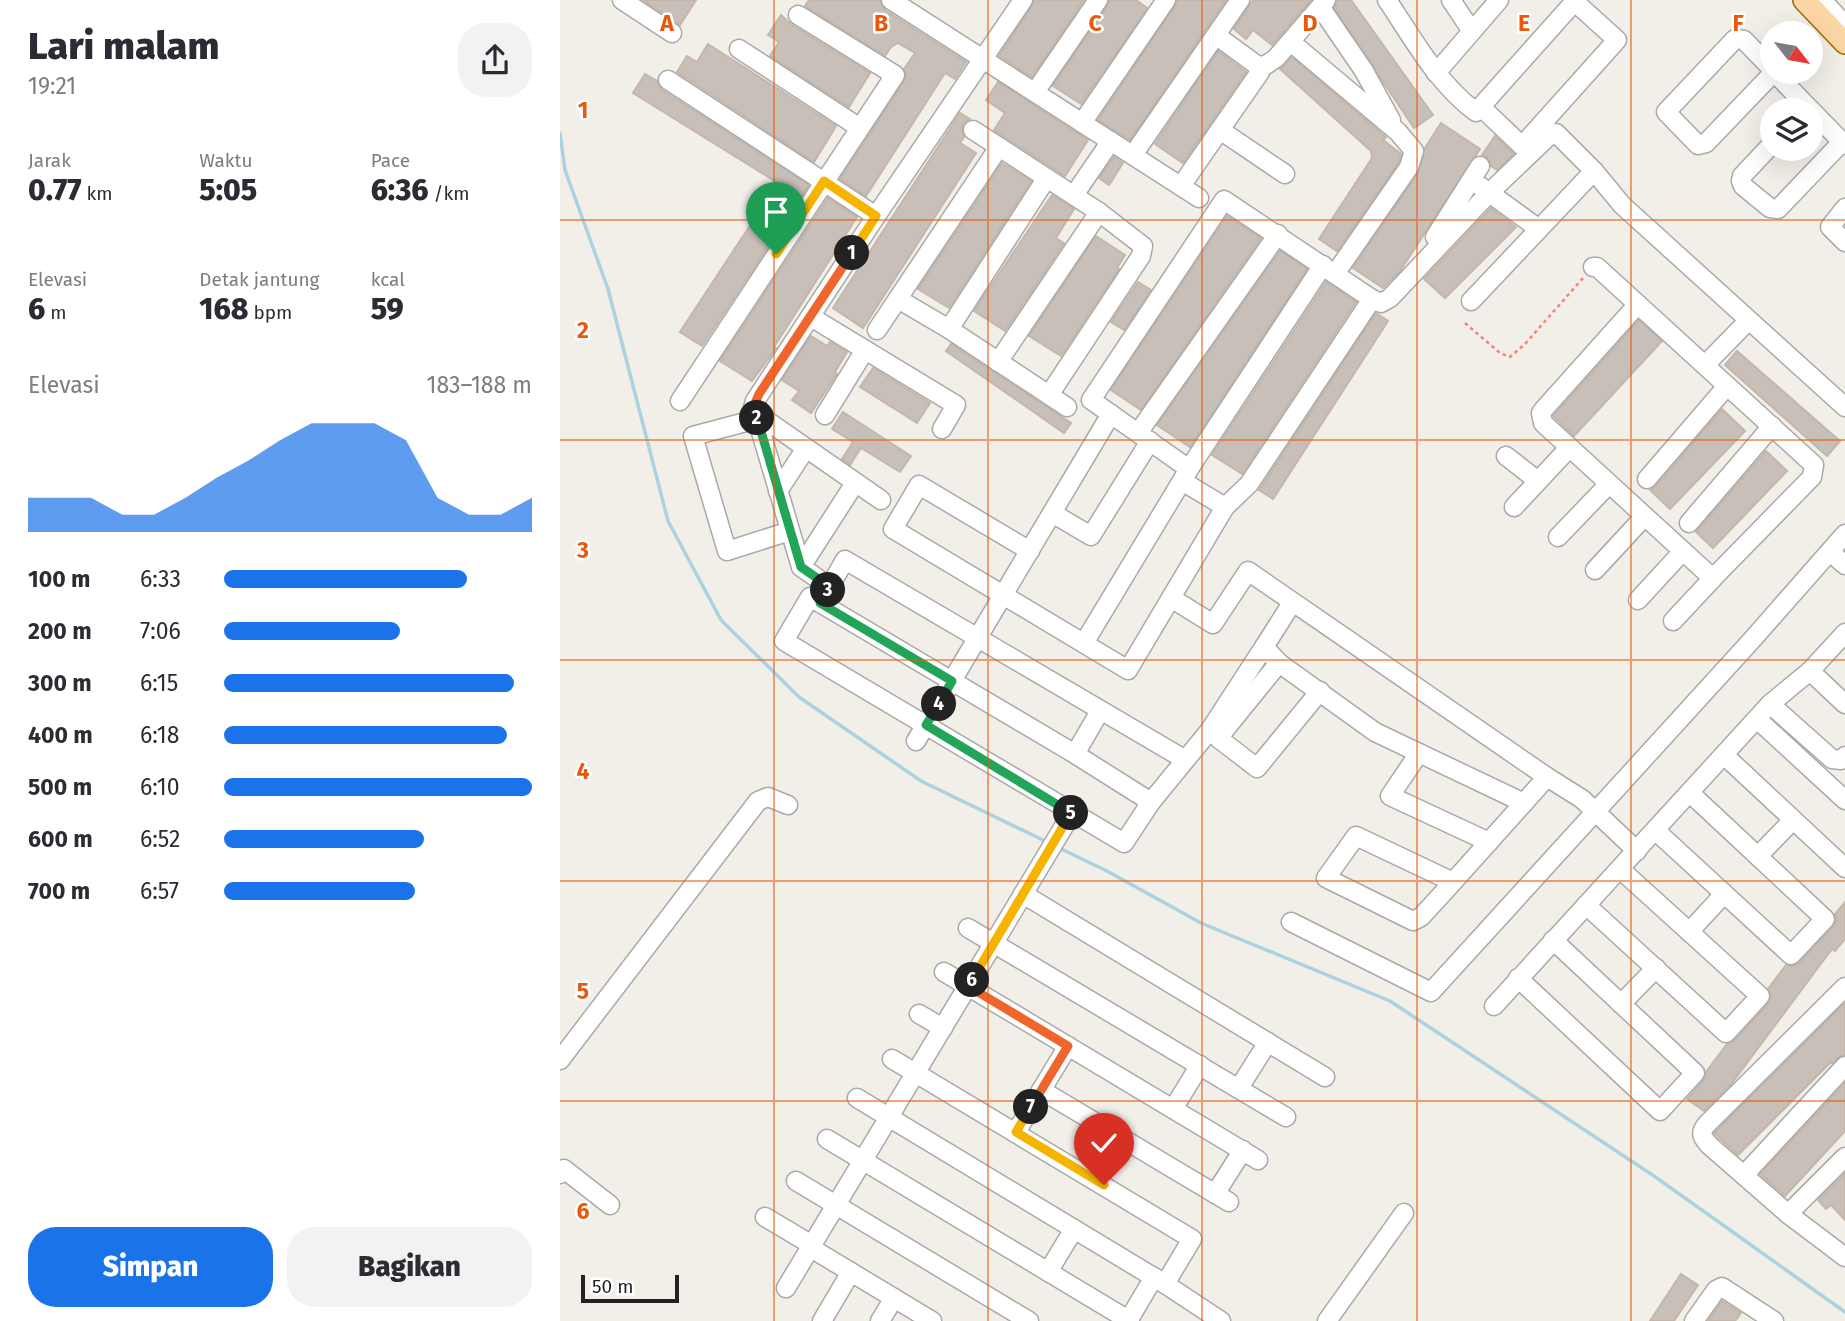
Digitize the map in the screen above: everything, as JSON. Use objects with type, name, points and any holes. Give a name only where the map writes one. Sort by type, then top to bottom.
[{"type":"main road","points":[[1804,0],[1845,43]]},
{"type":"street","points":[[891,0],[1199,198]]},
{"type":"street","points":[[1023,0],[876,216],[759,394],[753,408],[801,567],[825,595],[952,681],[1151,802]]},
{"type":"street","points":[[1035,92],[1098,0]]},
{"type":"street","points":[[1082,123],[1166,0]]},
{"type":"street","points":[[1133,155],[1240,0]]},
{"type":"street","points":[[1387,0],[1436,73],[1457,97],[1476,112],[1575,1],[1617,40],[1522,146],[1481,107]]},
{"type":"street","points":[[1451,0],[1471,30]]},
{"type":"street","points":[[1436,73],[1499,0]]},
{"type":"street","points":[[1822,0],[1845,25]]},
{"type":"street","points":[[627,2],[672,33]]},
{"type":"street","points":[[1258,66],[1266,65],[1292,43],[1324,4],[1398,132]]},
{"type":"street","points":[[680,401],[895,75],[798,15]]},
{"type":"street","points":[[1181,186],[1259,75],[1258,66],[1217,36]]},
{"type":"street","points":[[1735,38],[1744,40],[1774,71],[1706,144],[1698,145],[1666,112],[1735,38]]},
{"type":"street","points":[[1084,643],[1185,475],[1329,270],[1413,160],[1414,151],[1398,132],[1292,43]]},
{"type":"street","points":[[738,49],[860,128]]},
{"type":"street","points":[[668,80],[876,216]]},
{"type":"street","points":[[1785,84],[1797,98]]},
{"type":"street","points":[[1760,158],[1741,181],[1770,208],[1778,209],[1843,143],[1823,125]]},
{"type":"street","points":[[973,130],[1074,195],[1141,243],[1142,253],[1049,395]]},
{"type":"street","points":[[1220,130],[1284,174]]},
{"type":"street","points":[[1225,507],[1144,437],[1091,400],[1223,201],[1230,202],[1381,303],[1388,300],[1489,193],[1551,134],[1556,133],[1594,171],[1622,205],[1845,407]]},
{"type":"street","points":[[1074,195],[1111,141]]},
{"type":"street","points":[[877,330],[999,147]]},
{"type":"street","points":[[1471,301],[1594,171]]},
{"type":"street","points":[[1413,271],[1476,173],[1489,193],[1539,229]]},
{"type":"street","points":[[949,329],[1046,179]]},
{"type":"street","points":[[1845,208],[1830,227],[1845,242]]},
{"type":"street","points":[[998,362],[1099,212]]},
{"type":"street","points":[[1052,513],[1091,536],[1144,437],[1278,234]]},
{"type":"street","points":[[1593,267],[1597,267],[1814,464],[1812,477],[1673,621]]},
{"type":"street","points":[[898,299],[949,329],[1066,407]]},
{"type":"street","points":[[1030,551],[919,485],[893,529],[1128,670],[1225,507],[1249,484],[1372,299]]},
{"type":"street","points":[[1638,304],[1541,413],[1543,423],[1608,485],[1707,573],[1715,576]]},
{"type":"street","points":[[811,317],[956,405],[942,429]]},
{"type":"street","points":[[1705,366],[1748,321]]},
{"type":"street","points":[[825,415],[865,350]]},
{"type":"street","points":[[1647,479],[1727,386]]},
{"type":"street","points":[[916,741],[1111,414]]},
{"type":"street","points":[[756,416],[881,500]]},
{"type":"street","points":[[756,416],[693,436],[727,551],[790,531]]},
{"type":"street","points":[[1689,523],[1772,426]]},
{"type":"street","points":[[778,491],[806,448]]},
{"type":"street","points":[[1514,507],[1569,448]]},
{"type":"street","points":[[1506,456],[1538,481]]},
{"type":"street","points":[[801,567],[855,483]]},
{"type":"street","points":[[1558,537],[1608,485]]},
{"type":"street","points":[[1595,570],[1644,517]]},
{"type":"street","points":[[1291,922],[1431,992],[1845,534]]},
{"type":"street","points":[[1638,600],[1683,551]]},
{"type":"street","points":[[1830,551],[1845,565]]},
{"type":"street","points":[[825,595],[845,560],[1184,759]]},
{"type":"street","points":[[1171,598],[1213,624],[1248,571],[1582,799],[1637,851]]},
{"type":"street","points":[[825,595],[810,597],[784,640],[1124,843],[1184,759],[1214,734],[1279,663]]},
{"type":"street","points":[[1214,734],[1292,603]]},
{"type":"street","points":[[1494,1006],[1770,704],[1810,671],[1845,633]]},
{"type":"street","points":[[1264,647],[1279,663],[1376,732],[1524,803]]},
{"type":"street","points":[[1810,671],[1845,704]]},
{"type":"street","points":[[1214,734],[1257,768],[1320,691]]},
{"type":"street","points":[[1770,704],[1832,759],[1844,760]]},
{"type":"street","points":[[1074,754],[1100,710]]},
{"type":"street","points":[[1757,719],[1845,800]]},
{"type":"street","points":[[1419,753],[1390,796],[1489,842]]},
{"type":"street","points":[[1724,755],[1845,868]]},
{"type":"street","points":[[1453,882],[1356,836],[1326,878],[1413,921],[1421,917],[1453,882],[1489,842],[1547,777]]},
{"type":"street","points":[[1656,831],[1791,955],[1825,919],[1690,793]]},
{"type":"street","points":[[560,1060],[758,801],[768,797],[788,805]]},
{"type":"street","points":[[786,1288],[1072,813]]},
{"type":"street","points":[[1758,856],[1793,820]]},
{"type":"street","points":[[1586,905],[1726,1032],[1760,996],[1620,869]]},
{"type":"street","points":[[1024,894],[1325,1077]]},
{"type":"street","points":[[1689,932],[1724,894]]},
{"type":"street","points":[[968,928],[1286,1117]]},
{"type":"street","points":[[1518,978],[1660,1111],[1695,1073],[1553,940]]},
{"type":"street","points":[[1621,1004],[1656,968]]},
{"type":"street","points":[[944,972],[1258,1160]]},
{"type":"street","points":[[1843,994],[1703,1129],[1702,1138],[1788,1214],[1845,1257]]},
{"type":"street","points":[[919,1014],[943,1028]]},
{"type":"street","points":[[1239,1088],[1268,1042]]},
{"type":"street","points":[[1016,1132],[1068,1046]]},
{"type":"street","points":[[827,1139],[1129,1321],[1192,1239],[892,1059]]},
{"type":"street","points":[[1173,1109],[1200,1065]]},
{"type":"street","points":[[1744,1175],[1845,1066]]},
{"type":"street","points":[[1041,1090],[1222,1198],[1242,1150]]},
{"type":"street","points":[[857,1098],[1159,1280],[1221,1321]]},
{"type":"street","points":[[1788,1214],[1845,1157]]},
{"type":"street","points":[[560,1174],[565,1169],[610,1205]]},
{"type":"street","points":[[796,1181],[1020,1319]]},
{"type":"street","points":[[1327,1321],[1404,1213]]},
{"type":"street","points":[[765,1217],[932,1321]]},
{"type":"street","points":[[1048,1272],[1074,1228]]},
{"type":"street","points":[[822,1321],[851,1272]]},
{"type":"street","points":[[1694,1321],[1721,1287],[1768,1319]]},
{"type":"street","points":[[880,1321],[894,1298]]},
{"type":"path","points":[[1465,323],[1500,353],[1510,357],[1525,344],[1593,267]]},
{"type":"building","points":[[643,0],[696,0],[680,25]]},
{"type":"building","points":[[809,0],[880,0],[885,10],[966,62],[955,79],[945,73],[866,196],[840,179],[904,81],[904,69],[915,53],[898,43],[891,47],[885,56],[805,6]]},
{"type":"building","points":[[1034,0],[1084,0],[1032,77],[999,56]]},
{"type":"building","points":[[1109,0],[1136,0],[1147,8],[1081,104],[1053,86]]},
{"type":"building","points":[[1177,0],[1226,0],[1130,140],[1098,120]]},
{"type":"building","points":[[1253,0],[1311,0],[1272,45],[1253,30],[1246,39],[1234,29]]},
{"type":"building","points":[[1337,0],[1351,0],[1433,115],[1414,128],[1334,8]]},
{"type":"building","points":[[781,15],[792,25],[870,73],[849,107],[770,56],[779,42],[768,35]]},
{"type":"building","points":[[708,44],[836,126],[814,162],[677,72],[687,56],[697,62]]},
{"type":"building","points":[[1218,51],[1246,72],[1183,163],[1155,144]]},
{"type":"building","points":[[1292,57],[1386,137],[1383,140],[1401,154],[1399,162],[1337,251],[1319,239],[1372,158],[1371,151],[1280,69]]},
{"type":"building","points":[[645,74],[657,81],[662,90],[809,185],[702,346],[680,332],[778,183],[633,93]]},
{"type":"building","points":[[998,82],[1088,140],[1065,176],[994,130],[1005,113],[986,100]]},
{"type":"building","points":[[960,113],[970,119],[963,124],[964,137],[960,143],[976,153],[863,328],[833,308]]},
{"type":"building","points":[[1441,123],[1480,149],[1400,271],[1383,288],[1353,268],[1418,173],[1425,148]]},
{"type":"building","points":[[1495,136],[1514,154],[1497,170],[1491,166],[1487,157],[1482,155]]},
{"type":"building","points":[[1114,157],[1123,163],[1109,185],[1099,178]]},
{"type":"building","points":[[1002,163],[1031,181],[949,308],[918,289]]},
{"type":"building","points":[[1052,195],[1074,209],[1056,238],[1064,243],[1005,331],[974,311]]},
{"type":"building","points":[[828,198],[857,217],[774,347],[776,348],[752,381],[720,361]]},
{"type":"building","points":[[1491,208],[1516,227],[1445,298],[1424,279]]},
{"type":"building","points":[[1227,216],[1261,238],[1141,410],[1111,390]]},
{"type":"building","points":[[1096,236],[1125,255],[1117,268],[1119,269],[1061,356],[1029,336]]},
{"type":"building","points":[[1280,251],[1307,269],[1190,447],[1157,425]]},
{"type":"building","points":[[1138,282],[1151,290],[1124,330],[1111,322]]},
{"type":"building","points":[[1326,282],[1356,302],[1242,474],[1212,455]]},
{"type":"building","points":[[1376,313],[1388,321],[1273,499],[1259,490]]},
{"type":"building","points":[[1639,320],[1662,341],[1574,436],[1553,416]]},
{"type":"building","points":[[811,336],[827,346],[830,342],[847,352],[835,372],[837,374],[811,413],[792,400],[799,391],[782,380]]},
{"type":"building","points":[[951,344],[1071,423],[1064,433],[946,351]]},
{"type":"building","points":[[1737,351],[1840,441],[1827,456],[1725,365]]},
{"type":"building","points":[[873,368],[930,403],[917,423],[860,387]]},
{"type":"building","points":[[1722,409],[1745,431],[1670,509],[1650,490]]},
{"type":"building","points":[[843,412],[911,456],[900,472],[861,448],[850,465],[842,459],[853,442],[832,429]]},
{"type":"building","points":[[1766,451],[1787,471],[1713,548],[1696,532]]},
{"type":"building","points":[[1845,902],[1845,939],[1835,951],[1832,949],[1732,1083],[1704,1111],[1687,1099],[1703,1081],[1706,1072],[1727,1044],[1734,1041],[1768,1004],[1771,998],[1768,989],[1786,965],[1794,966],[1799,963],[1833,927],[1835,914]]},
{"type":"building","points":[[1845,1003],[1845,1055],[1831,1062],[1738,1155],[1714,1133]]},
{"type":"building","points":[[1845,1083],[1845,1131],[1785,1196],[1760,1174]]},
{"type":"building","points":[[1845,1173],[1845,1220],[1831,1205],[1826,1209],[1818,1200]]},
{"type":"building","points":[[1681,1274],[1698,1285],[1674,1321],[1650,1321]]},
{"type":"building","points":[[1722,1301],[1741,1313],[1735,1321],[1708,1321]]},
{"type":"waterway","points":[[560,133],[565,170],[608,289],[668,521],[721,620],[799,697],[921,781],[1047,842]]},
{"type":"waterway","points":[[1057,847],[1107,871],[1201,923],[1390,1001],[1654,1176],[1845,1312]]},
{"type":"route","points":[[776,254],[824,181],[876,216],[759,394],[753,408],[801,567],[830,587],[820,603],[952,681],[926,725],[1072,813],[968,986],[1068,1046],[1016,1132],[1104,1185]]}]
